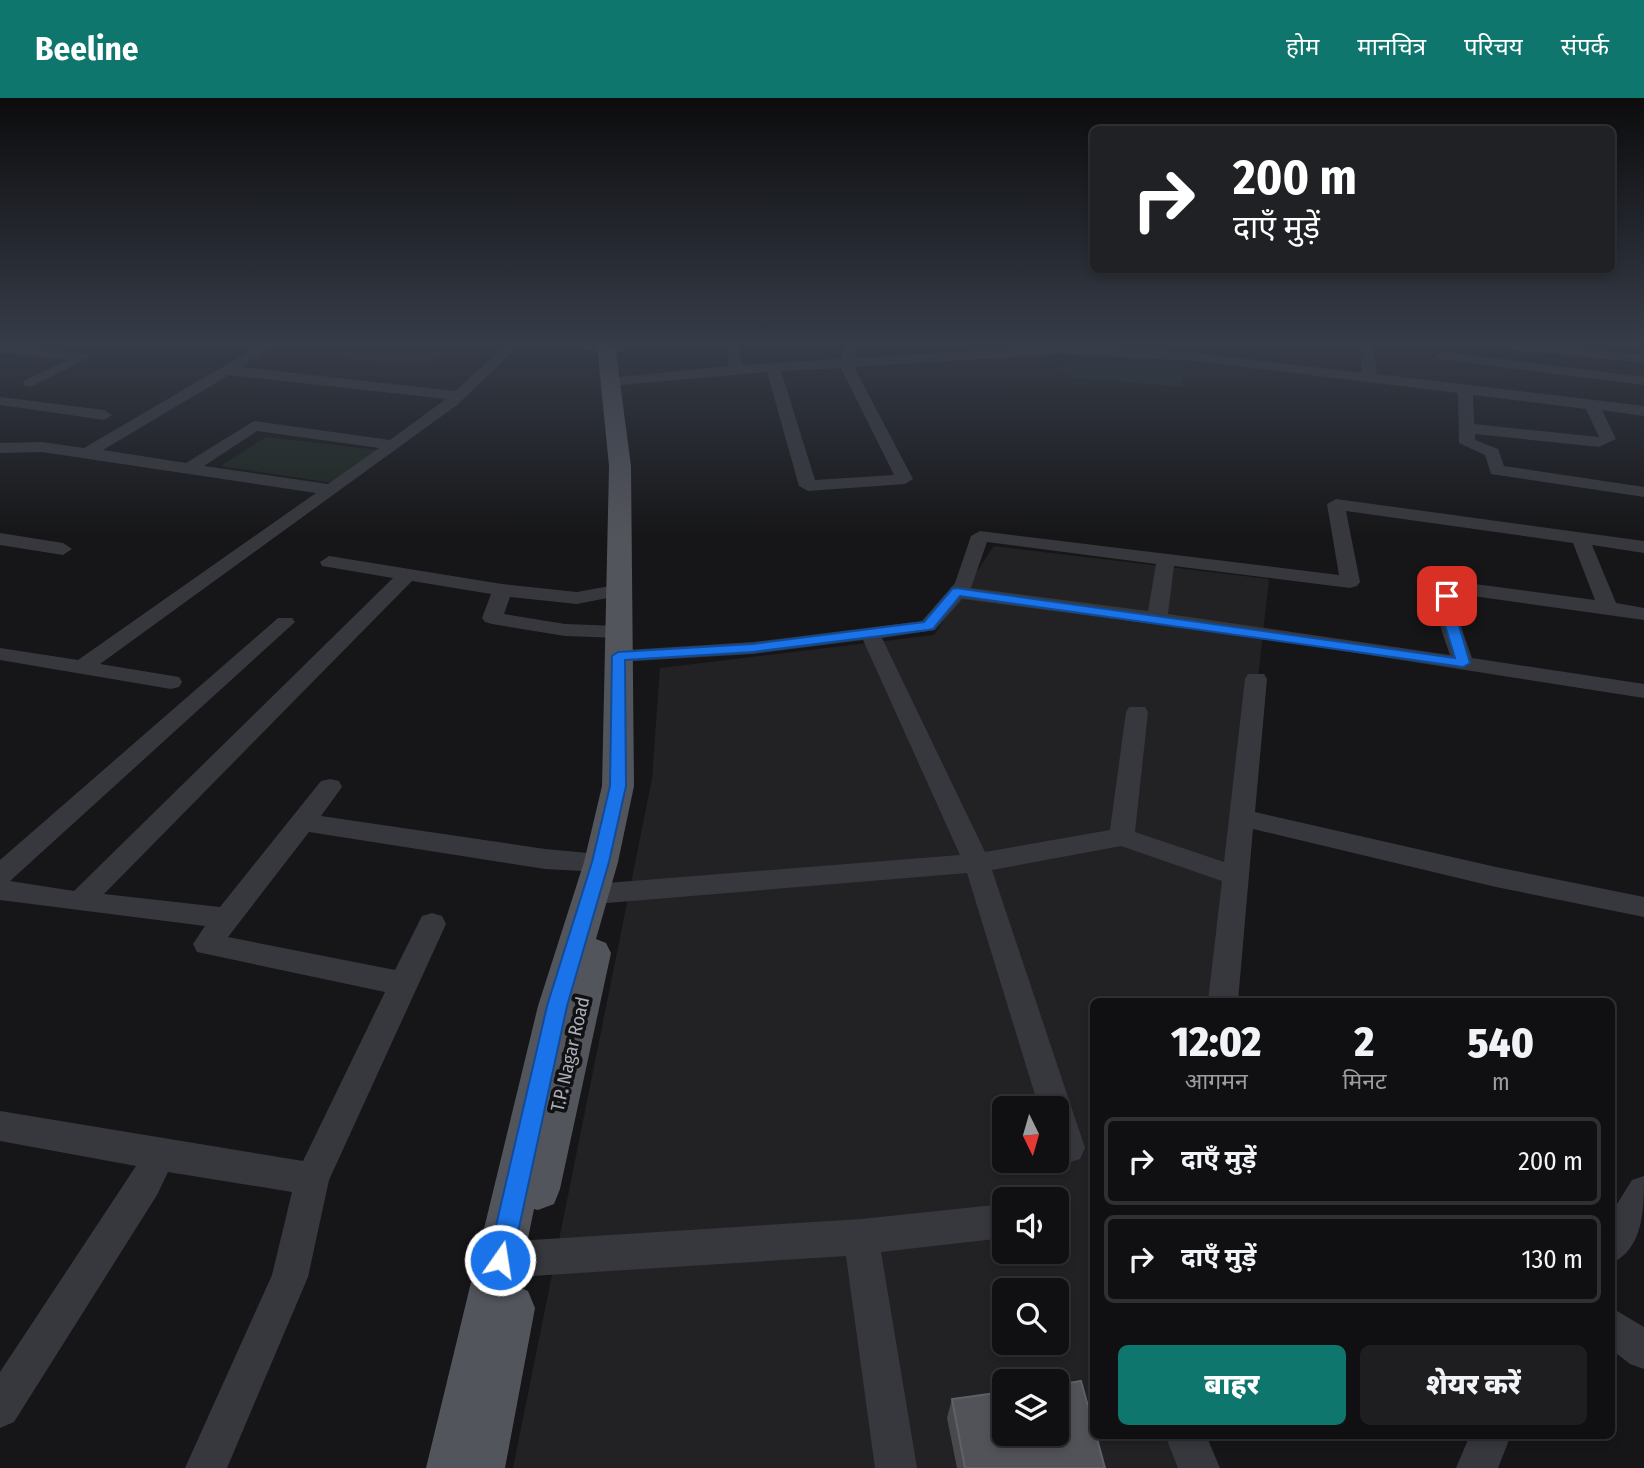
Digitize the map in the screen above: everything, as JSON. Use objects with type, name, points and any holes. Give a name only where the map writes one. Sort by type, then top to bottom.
[{"type":"main road","points":[[478,1468],[511,1260],[557,1006],[604,877],[633,780],[623,648],[616,409]]},
{"type":"main road","points":[[622,409],[630,452],[623,648]]},
{"type":"main road","points":[[453,1468],[511,1260]]},
{"type":"street","points":[[59,409],[104,415]]},
{"type":"street","points":[[87,453],[161,409]]},
{"type":"street","points":[[82,667],[442,409]]},
{"type":"street","points":[[785,409],[808,486],[905,479],[869,409]]},
{"type":"street","points":[[1462,409],[1467,443],[1492,452],[1497,470],[1644,492]]},
{"type":"street","points":[[1466,428],[1599,442],[1608,439],[1594,409]]},
{"type":"street","points":[[1626,409],[1644,411]]},
{"type":"street","points":[[189,468],[254,426],[393,445]]},
{"type":"street","points":[[0,447],[42,447],[331,490]]},
{"type":"street","points":[[502,590],[492,618],[565,630],[623,648],[753,648],[928,626],[964,584],[981,537],[1350,582],[1336,504],[1644,547]]},
{"type":"street","points":[[0,538],[63,549]]},
{"type":"street","points":[[1580,538],[1608,608]]},
{"type":"street","points":[[1157,618],[1166,559]]},
{"type":"street","points":[[329,562],[502,590],[577,598],[621,590]]},
{"type":"street","points":[[80,902],[407,575]]},
{"type":"street","points":[[1463,663],[1448,612],[1447,596],[1452,587],[1644,614]]},
{"type":"street","points":[[956,592],[1157,618],[1644,691]]},
{"type":"street","points":[[0,875],[285,622]]},
{"type":"street","points":[[870,634],[977,863],[1051,1096]]},
{"type":"street","points":[[0,654],[171,682]]},
{"type":"street","points":[[1223,998],[1256,679]]},
{"type":"street","points":[[1122,837],[1136,712]]},
{"type":"street","points":[[330,787],[207,944],[404,984]]},
{"type":"street","points":[[1243,818],[1496,877],[1644,906]]},
{"type":"street","points":[[303,822],[545,859],[604,877],[977,863],[1122,837],[1237,876]]},
{"type":"street","points":[[0,890],[80,902],[227,918]]},
{"type":"street","points":[[206,1468],[289,1277],[312,1179],[432,924]]},
{"type":"street","points":[[0,1126],[159,1156],[312,1179]]},
{"type":"street","points":[[0,1408],[145,1183],[159,1156]]},
{"type":"street","points":[[1615,1240],[1644,1192]]},
{"type":"street","points":[[511,1260],[861,1237],[992,1222]]},
{"type":"street","points":[[861,1237],[896,1468]]},
{"type":"street","points":[[1615,1329],[1644,1350]]},
{"type":"street","points":[[1187,1439],[1199,1468]]},
{"type":"street","points":[[1477,1468],[1489,1439]]},
{"type":"shaded area","points":[[266,437],[378,450],[332,483],[221,466]]},
{"type":"shaded area","points":[[994,546],[1269,579],[1222,998],[1090,998],[1090,1439],[1182,1439],[1187,1468],[513,1468],[652,779],[660,668],[934,635]]},
{"type":"building","points":[[1081,1381],[1090,1414],[1090,1439],[1097,1439],[1105,1468],[965,1468],[952,1399],[992,1394],[992,1446],[1069,1446],[1069,1383]]},
{"type":"route","points":[[500,1260],[557,1006],[601,862],[618,786],[618,656],[753,648],[928,626],[956,592],[1260,632],[1463,663],[1448,612],[1447,596]]}]
